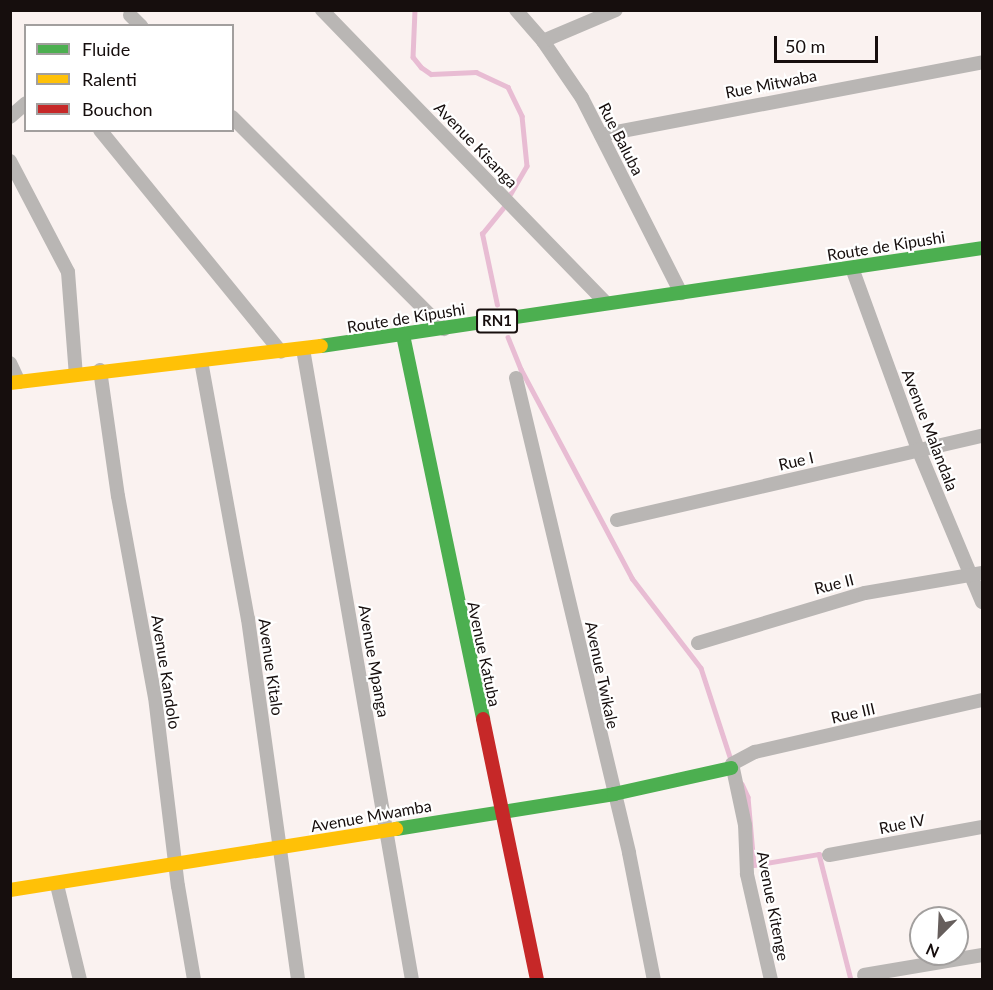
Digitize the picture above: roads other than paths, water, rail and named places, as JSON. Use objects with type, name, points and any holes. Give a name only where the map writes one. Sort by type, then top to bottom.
[{"type":"main road","name":"Route de Kipushi","points":[[15,383],[100,370],[201,362],[303,350],[606,303],[982,249]]},
{"type":"main road","name":"Avenue Katuba","points":[[403,335],[537,980]]},
{"type":"main road","name":"Avenue Mwamba","points":[[10,890],[57,885],[280,849],[388,827],[614,794],[732,766]]},
{"type":"street","name":"Avenue Kisanga","points":[[322,10],[606,303]]},
{"type":"street","name":"Rue Baluba","points":[[516,10],[543,41],[582,98],[681,293]]},
{"type":"street","points":[[543,41],[616,10]]},
{"type":"street","points":[[130,15],[139,24]]},
{"type":"street","name":"Rue Mitwaba","points":[[601,135],[982,62]]},
{"type":"street","points":[[10,117],[24,105]]},
{"type":"street","points":[[234,119],[444,329]]},
{"type":"street","points":[[102,132],[281,352]]},
{"type":"street","points":[[10,161],[68,272],[76,375]]},
{"type":"street","name":"Avenue Malandala","points":[[852,268],[918,449],[977,574],[982,602]]},
{"type":"street","name":"Avenue Mpanga","points":[[303,350],[388,827],[412,980]]},
{"type":"street","name":"Avenue Kitalo","points":[[201,362],[248,619],[298,980]]},
{"type":"street","points":[[10,363],[15,383]]},
{"type":"street","name":"Avenue Kandolo","points":[[100,370],[118,496],[155,698],[176,864],[194,980]]},
{"type":"street","name":"Avenue Twikale","points":[[516,378],[614,794],[654,980]]},
{"type":"street","name":"Rue I","points":[[617,520],[982,436]]},
{"type":"street","name":"Rue II","points":[[698,643],[865,593],[977,574]]},
{"type":"street","name":"Rue III","points":[[732,766],[755,752],[982,700]]},
{"type":"street","name":"Avenue Kitenge","points":[[732,766],[745,825],[747,874],[771,980]]},
{"type":"street","name":"Rue IV","points":[[829,855],[982,827]]},
{"type":"street","points":[[57,885],[80,980]]},
{"type":"street","points":[[864,975],[982,956]]},
{"type":"waterway","points":[[415,10],[413,57],[421,67],[431,74],[476,72],[508,87],[522,116],[527,166],[511,194]]},
{"type":"waterway","points":[[497,305],[482,234],[503,208]]},
{"type":"waterway","points":[[508,337],[521,369],[632,578],[701,668],[731,760]]},
{"type":"waterway","points":[[742,784],[748,797],[754,865],[819,854],[851,980]]}]
